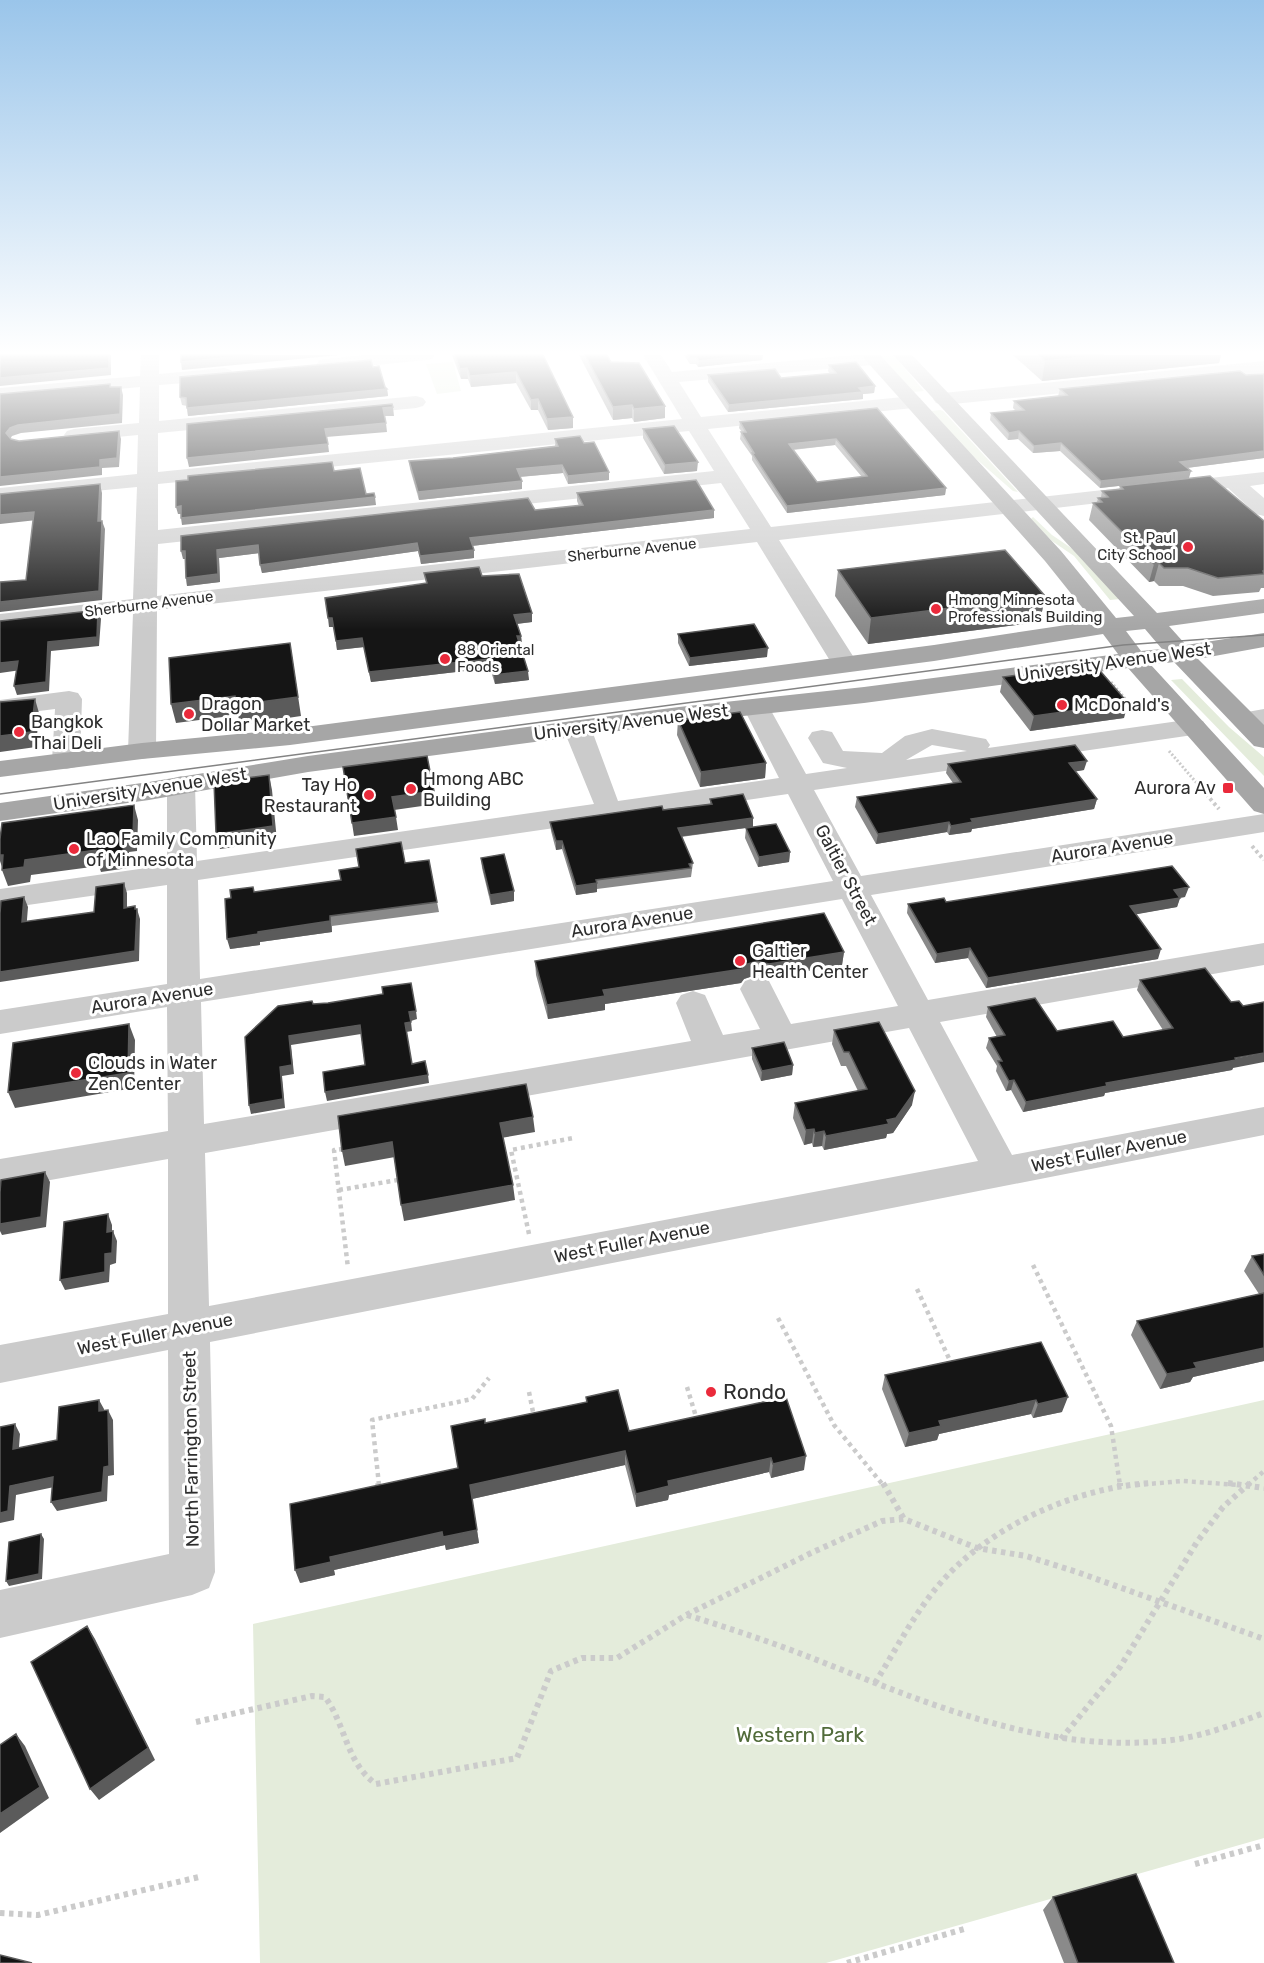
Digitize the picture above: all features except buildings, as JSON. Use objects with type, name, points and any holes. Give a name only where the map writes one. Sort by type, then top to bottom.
[{"type":"main road","points":[[954,447],[1009,507],[1110,626],[1134,660],[1264,805]]},
{"type":"main road","points":[[988,447],[1153,621],[1180,654],[1255,719],[1264,740]]},
{"type":"main road","name":"University Avenue West","points":[[0,769],[142,751],[290,737],[1264,606]]},
{"type":"main road","name":"University Avenue West","points":[[0,812],[181,786],[308,764],[577,728],[864,695],[1134,660],[1264,640]]},
{"type":"street","points":[[142,751],[150,447]]},
{"type":"street","points":[[0,494],[149,479],[348,447]]},
{"type":"street","points":[[710,447],[845,664]]},
{"type":"street","points":[[147,538],[728,476]]},
{"type":"street","name":"Sherburne Avenue","points":[[0,621],[1264,478]]},
{"type":"street","points":[[1232,481],[1264,509]]},
{"type":"street","points":[[0,708],[69,699],[66,761]]},
{"type":"street","name":"Galtier Street","points":[[756,707],[1002,1172]]},
{"type":"street","points":[[822,738],[833,757],[862,761],[1101,727],[1145,733]]},
{"type":"street","points":[[0,899],[1193,727]]},
{"type":"street","points":[[577,728],[605,799]]},
{"type":"street","name":"North Farrington Street","points":[[0,1614],[192,1572],[181,786]]},
{"type":"street","name":"Aurora Avenue","points":[[0,1022],[1250,825]]},
{"type":"street","points":[[0,1158],[43,1146],[186,1132],[712,1050],[1264,954]]},
{"type":"street","points":[[757,989],[781,1038]]},
{"type":"street","points":[[693,1003],[712,1050]]},
{"type":"street","name":"West Fuller Avenue","points":[[0,1364],[1264,1121]]},
{"type":"street","points":[[0,1174],[186,1132]]},
{"type":"path","points":[[1100,664],[1104,675],[1145,733],[1250,825],[1264,860]]},
{"type":"path","points":[[535,1261],[511,1150],[573,1138]]},
{"type":"path","points":[[344,1149],[334,1150],[351,1296]]},
{"type":"path","points":[[339,1190],[398,1180]]},
{"type":"path","points":[[1034,1265],[1111,1426],[1120,1486]]},
{"type":"path","points":[[917,1289],[956,1374]]},
{"type":"path","points":[[778,1318],[834,1425],[845,1441],[880,1479],[904,1519]]},
{"type":"path","points":[[380,1499],[372,1420],[472,1398],[489,1378]]},
{"type":"path","points":[[687,1387],[700,1429]]},
{"type":"path","points":[[529,1392],[536,1427]]},
{"type":"path","points":[[1061,1739],[1091,1705],[1120,1666],[1216,1516],[1264,1471]]},
{"type":"path","points":[[875,1683],[938,1587],[977,1548],[1032,1514],[1087,1493],[1120,1486],[1180,1482],[1264,1488]]},
{"type":"path","points":[[196,1722],[312,1696],[325,1697],[336,1709],[355,1767],[364,1778],[376,1784],[516,1758],[551,1671],[582,1658],[617,1658],[686,1615],[861,1530],[882,1521],[904,1519],[977,1548],[1026,1556],[1122,1587],[1159,1603],[1264,1639]]},
{"type":"path","points":[[686,1615],[796,1652],[979,1722],[1061,1739],[1116,1743],[1161,1741],[1233,1725],[1264,1713]]},
{"type":"path","points":[[1195,1864],[1264,1845]]},
{"type":"path","points":[[0,1913],[38,1916],[199,1877]]},
{"type":"path","points":[[847,1963],[968,1929]]},
{"type":"green space","points":[[963,447],[976,447],[1018,492],[1013,491]]},
{"type":"green space","points":[[1033,517],[1052,535],[1077,552],[1120,599],[1110,600],[1074,556],[1052,541],[1031,519]]},
{"type":"green space","points":[[1182,679],[1229,727],[1264,757],[1264,776],[1171,680]]},
{"type":"green space","name":"Western Park","points":[[1264,1400],[1264,1838],[826,1963],[260,1963],[253,1624]]},
{"type":"tram line","points":[[0,794],[1123,645],[1264,635]]},
{"type":"place","name":"St. Paul City School","points":[[1188,547]]},
{"type":"place","name":"Hmong Minnesota Professionals Building","points":[[936,609]]},
{"type":"place","name":"88 Oriental Foods","points":[[445,659]]},
{"type":"place","name":"McDonald's","points":[[1062,705]]},
{"type":"place","name":"Dragon Dollar Market","points":[[189,714]]},
{"type":"place","name":"Bangkok Thai Deli","points":[[19,732]]},
{"type":"place","name":"Aurora Av","points":[[1228,788]]},
{"type":"place","name":"Hmong ABC Building","points":[[411,789]]},
{"type":"place","name":"Tay Ho Restaurant","points":[[369,795]]},
{"type":"place","name":"Lao Family Community of Minnesota","points":[[74,849]]},
{"type":"place","name":"Galtier Health Center","points":[[740,961]]},
{"type":"place","name":"Clouds in Water Zen Center","points":[[76,1073]]},
{"type":"place","name":"Rondo","points":[[711,1392]]}]
